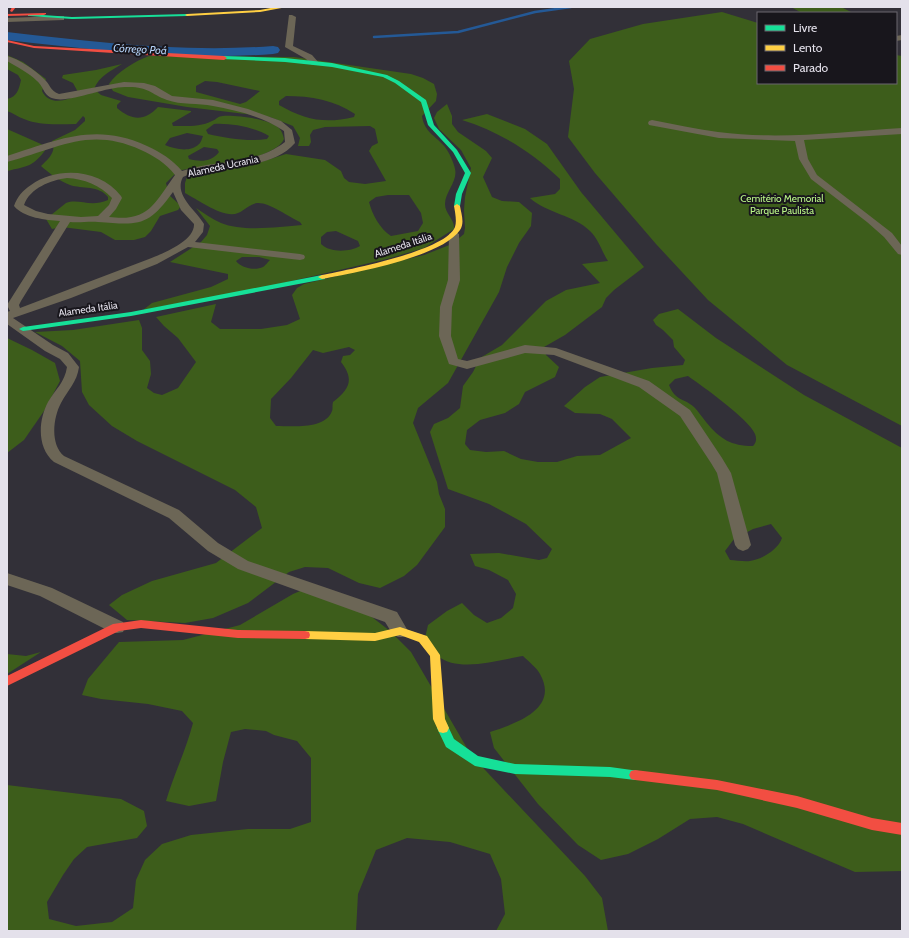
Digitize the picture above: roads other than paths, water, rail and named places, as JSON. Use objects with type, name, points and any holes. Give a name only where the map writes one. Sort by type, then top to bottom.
[{"type":"main road","points":[[10,17],[194,7]]},
{"type":"main road","points":[[10,17],[30,15],[156,12],[245,7]]},
{"type":"main road","points":[[30,15],[72,18],[231,13],[272,10],[286,7]]},
{"type":"main road","points":[[7,41],[34,47],[217,54],[315,63],[367,71],[385,76],[397,82],[424,101],[431,125],[455,151],[468,173],[459,194],[457,203],[460,225],[454,234]]},
{"type":"main road","name":"Alameda Itália","points":[[23,329],[131,314],[363,269],[417,253],[438,245],[454,234]]},
{"type":"main road","points":[[7,681],[117,627],[141,624],[238,634],[375,637],[400,631],[423,638],[435,656],[439,719],[450,743],[475,761],[516,770],[610,772],[717,785],[796,802],[872,824],[902,829]]},
{"type":"street","points":[[10,17],[72,18]]},
{"type":"street","points":[[292,17],[289,47],[315,63]]},
{"type":"street","name":"Alameda Ucrania","points":[[7,58],[23,66],[42,81],[47,90],[58,97],[124,84],[144,85],[170,98],[213,103],[245,111],[278,123],[288,130],[290,143],[273,154],[249,161],[200,170],[178,178],[177,190],[181,202],[199,223],[199,229],[196,235],[186,244],[153,261],[70,295],[10,316]]},
{"type":"street","points":[[652,124],[746,138],[799,138],[866,132],[902,131]]},
{"type":"street","points":[[866,132],[875,129],[902,125]]},
{"type":"street","points":[[7,159],[71,140],[87,137],[112,137],[129,141],[161,156],[173,166],[178,178],[153,209],[144,217],[135,221],[119,222],[100,219],[67,219],[36,214],[19,206],[21,200],[36,185],[57,175],[72,174],[86,177],[112,191],[117,198],[110,211],[100,219]]},
{"type":"street","points":[[799,138],[800,152],[808,169],[814,177],[869,219],[890,237],[896,247],[902,252]]},
{"type":"street","points":[[67,219],[15,301],[10,316],[23,329],[49,348],[64,356],[73,367],[72,377],[52,407],[48,421],[48,440],[51,452],[55,456],[174,514],[213,547],[243,565],[392,617],[400,631]]},
{"type":"street","points":[[454,234],[454,280],[446,307],[445,336],[453,361],[467,365],[525,349],[556,352],[644,384],[684,413],[717,461],[724,473],[743,545]]},
{"type":"street","points":[[186,244],[300,257]]},
{"type":"street","points":[[7,579],[46,592],[117,627]]},
{"type":"waterway","points":[[374,37],[458,32],[535,12],[571,7]]},
{"type":"waterway","name":"Córrego Poá","points":[[7,36],[113,48],[233,53],[273,50]]},
{"type":"park label","name":"Cemitério Memorial Parque Paulista","points":[[782,204]]}]
